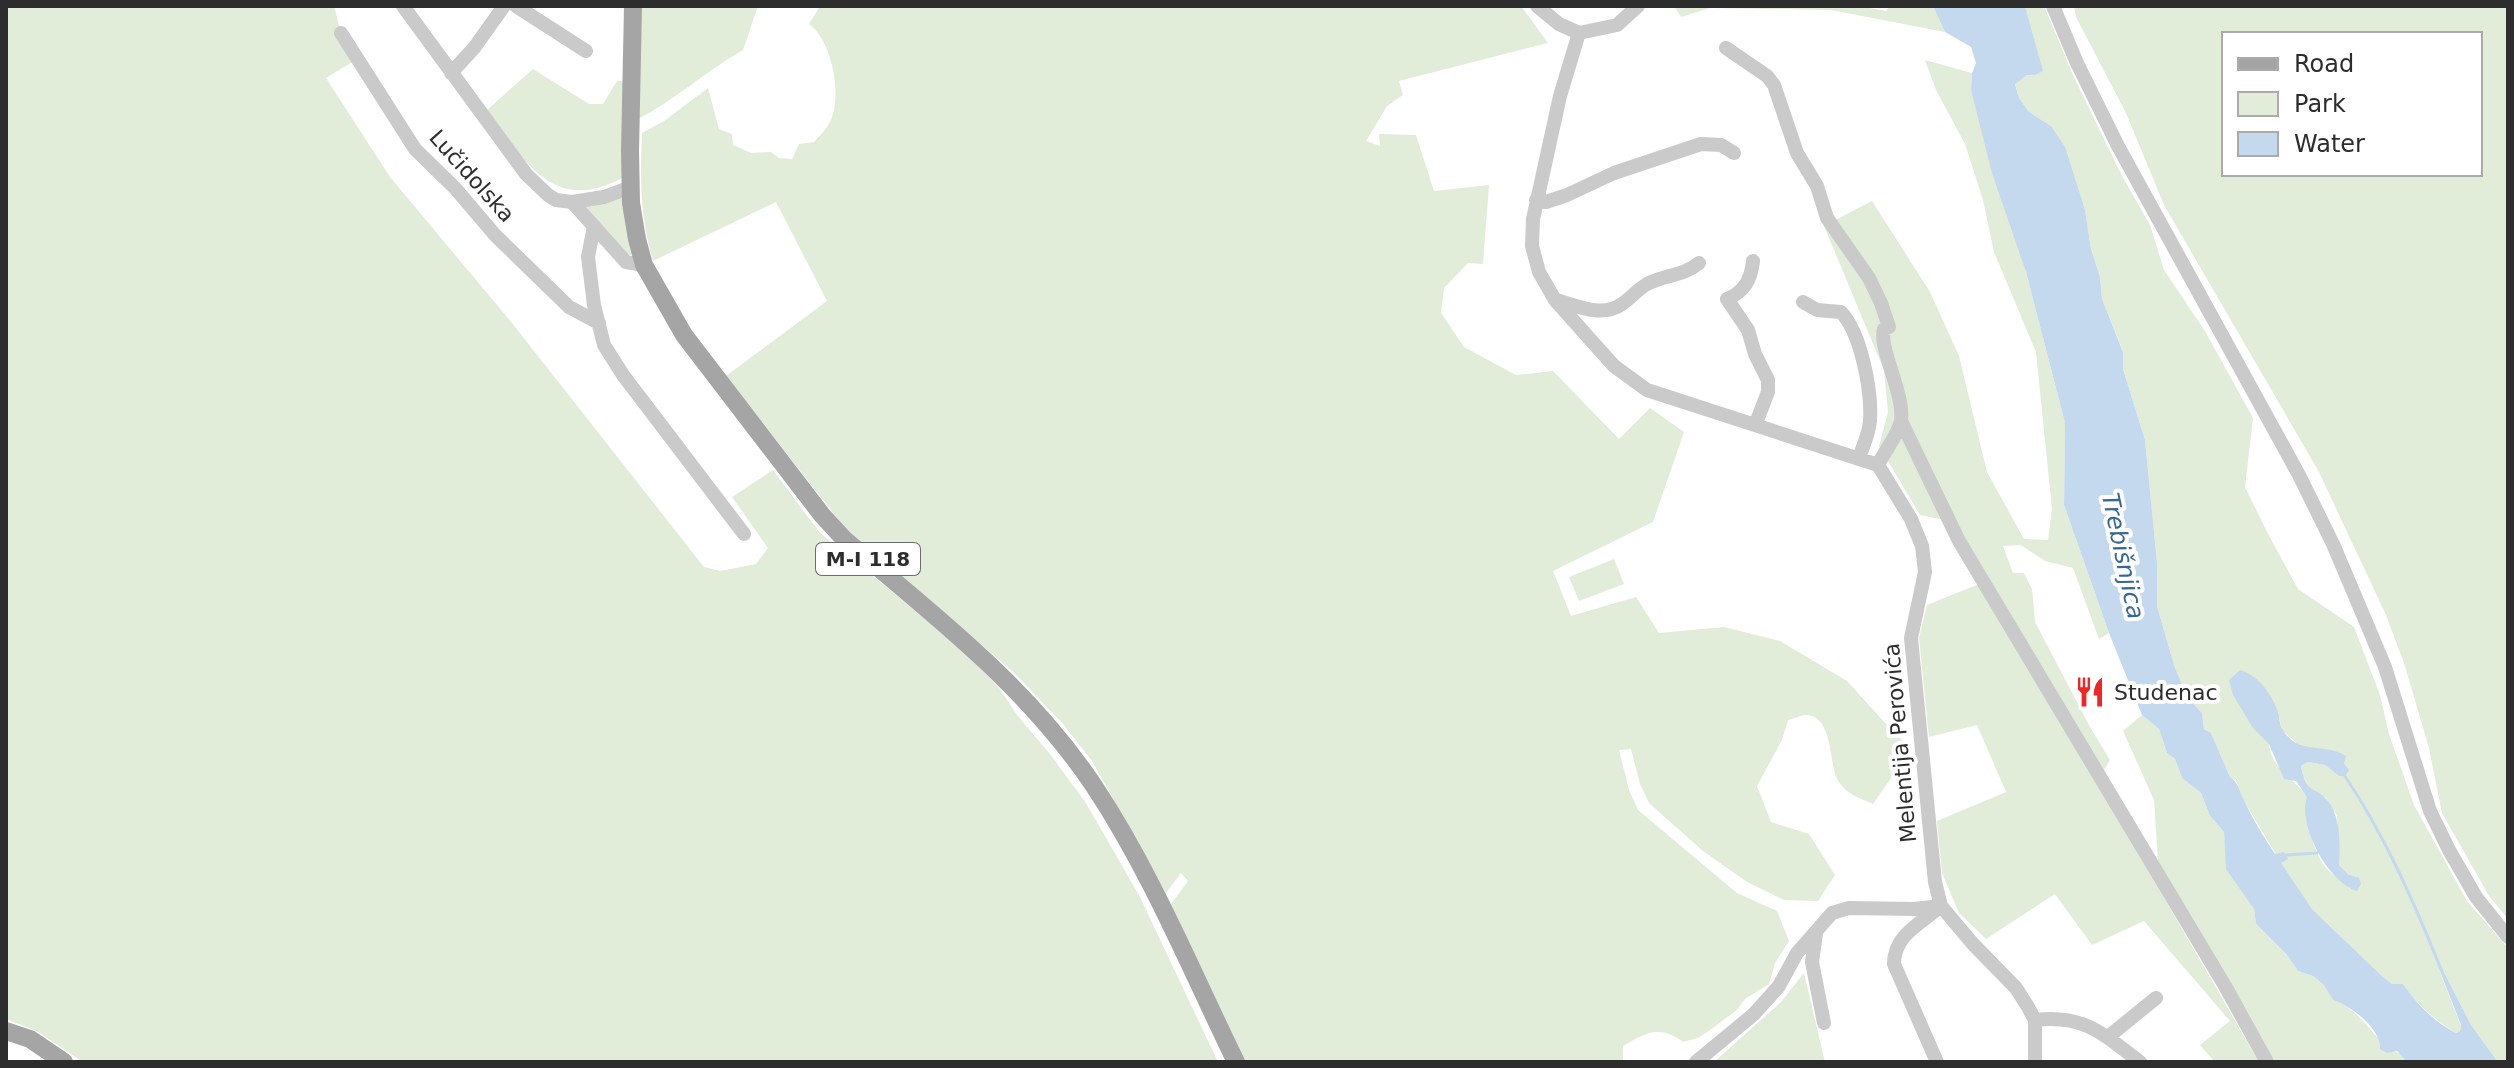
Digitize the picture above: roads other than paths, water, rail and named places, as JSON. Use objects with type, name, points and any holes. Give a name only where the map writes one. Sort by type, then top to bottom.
[{"type":"main road","name":"M-I 118","points":[[633,6],[631,187],[637,239],[644,265],[684,335],[822,515],[844,539],[991,663],[1049,728],[1093,785],[1159,902],[1236,1062]]},
{"type":"main road","points":[[6,1031],[30,1039],[64,1062]]},
{"type":"street","points":[[451,73],[474,48],[504,6]]},
{"type":"street","points":[[516,6],[586,51]]},
{"type":"street","points":[[1537,6],[1559,24],[1579,33],[1617,25],[1638,6]]},
{"type":"street","points":[[2053,6],[2118,146],[2299,475],[2326,530],[2385,667],[2430,811],[2476,897],[2508,937]]},
{"type":"street","points":[[409,9],[451,73],[526,174],[548,195],[556,200],[572,202],[604,197],[631,187]]},
{"type":"street","name":"Lučidolska","points":[[341,33],[415,149],[455,188],[495,235],[569,307],[599,323]]},
{"type":"street","points":[[1579,33],[1560,96],[1536,200],[1532,246],[1539,272],[1555,300],[1614,366],[1647,390],[1878,465],[1901,421]]},
{"type":"street","points":[[1726,48],[1767,76],[1774,85],[1797,153],[1817,186],[1827,218],[1869,278],[1881,303],[1889,327],[1884,329],[1882,336],[1893,369],[1901,421],[1959,541],[2267,1062]]},
{"type":"street","points":[[1536,200],[1546,202],[1567,195],[1614,173],[1701,144],[1721,145],[1734,153]]},
{"type":"street","points":[[572,202],[626,262],[644,265]]},
{"type":"street","points":[[594,226],[588,257],[604,345],[623,375],[744,534]]},
{"type":"street","points":[[1753,261],[1741,293],[1727,299],[1748,330],[1755,354],[1768,380],[1768,392],[1756,423]]},
{"type":"street","points":[[1555,300],[1584,309],[1606,311],[1619,307],[1646,285],[1688,272],[1699,263]]},
{"type":"street","points":[[1803,302],[1817,310],[1841,312],[1850,321],[1865,369],[1870,401],[1868,433],[1859,458]]},
{"type":"street","name":"Melentija Perovića","points":[[1878,465],[1911,519],[1922,546],[1925,572],[1911,638],[1929,839],[1941,906],[2016,988],[2035,1020]]},
{"type":"street","points":[[1696,1062],[1754,1014],[1779,986],[1797,953],[1832,913],[1849,908],[1914,909],[1941,906]]},
{"type":"street","points":[[1937,1062],[1894,964],[1894,949],[1903,936],[1941,906]]},
{"type":"street","points":[[1816,932],[1812,962],[1824,1023]]},
{"type":"street","points":[[2108,1037],[2156,998]]},
{"type":"street","points":[[2035,1062],[2035,1020],[2066,1018],[2088,1024],[2140,1062]]},
{"type":"water","name":"Trebišnjica","points":[[1933,6],[2024,6],[2026,10],[2043,71],[2027,75],[2015,84],[2019,98],[2029,112],[2051,126],[2065,147],[2085,210],[2102,299],[2123,352],[2123,369],[2145,440],[2157,562],[2157,606],[2174,665],[2187,697],[2202,713],[2204,729],[2211,733],[2230,777],[2275,854],[2284,852],[2288,859],[2281,863],[2312,909],[2383,977],[2392,984],[2403,984],[2426,1012],[2456,1033],[2461,1025],[2441,974],[2445,974],[2471,1025],[2498,1062],[2407,1062],[2397,1051],[2387,1053],[2380,1049],[2376,1033],[2364,1019],[2333,1000],[2323,984],[2313,976],[2298,971],[2287,955],[2256,924],[2254,909],[2226,869],[2224,832],[2210,816],[2201,793],[2182,778],[2175,759],[2167,753],[2159,729],[2142,715],[2064,505],[2065,423],[2026,272],[1992,173],[1971,90],[1976,63],[1971,47],[1945,32]]},
{"type":"water","points":[[2240,670],[2253,676],[2268,692],[2289,738],[2304,746],[2346,756],[2344,764],[2349,770],[2345,776],[2339,776],[2325,765],[2308,762],[2301,766],[2306,782],[2324,796],[2332,808],[2339,832],[2339,865],[2349,875],[2359,878],[2361,884],[2357,891],[2336,877],[2317,851],[2307,822],[2307,797],[2296,781],[2284,779],[2269,744],[2253,728],[2233,695],[2229,680]]},
{"type":"waterway","points":[[2345,776],[2387,848],[2443,974]]},
{"type":"waterway","points":[[2286,855],[2317,853]]},
{"type":"place","name":"Studenac","points":[[2090,692]]}]
